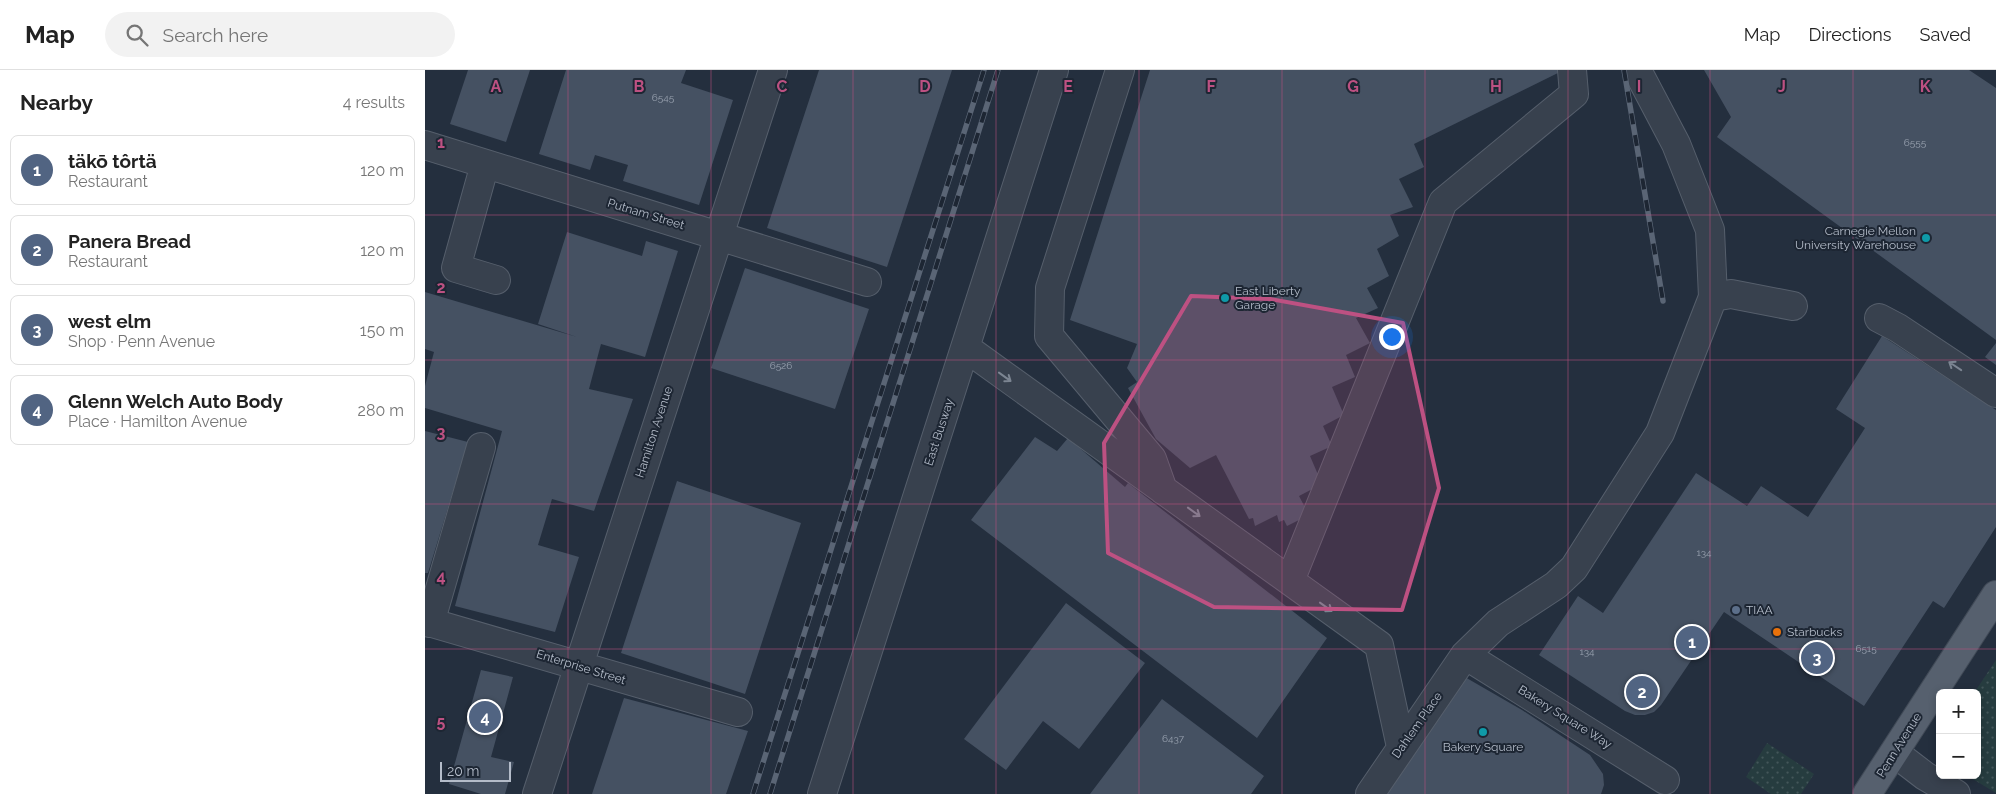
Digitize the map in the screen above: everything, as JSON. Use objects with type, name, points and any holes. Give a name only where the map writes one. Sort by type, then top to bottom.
[{"type":"main road","name":"Penn Avenue","points":[[1867,794],[1996,595]]},
{"type":"street","name":"Hamilton Avenue","points":[[537,794],[577,666],[773,70]]},
{"type":"street","name":"East Busway","points":[[822,794],[1054,70]]},
{"type":"street","points":[[1120,70],[1050,288],[1049,336],[1152,459],[1163,490]]},
{"type":"street","points":[[1289,581],[1443,202],[1574,94],[1572,70]]},
{"type":"street","points":[[1637,70],[1641,81],[1676,144],[1711,230],[1713,297],[1731,294],[1793,306]]},
{"type":"street","name":"Putnam Street","points":[[425,146],[867,282]]},
{"type":"street","points":[[485,164],[456,268],[496,280]]},
{"type":"street","name":"Dahlem Place","points":[[1370,794],[1465,655],[1498,623],[1556,585],[1574,568],[1660,433],[1713,297]]},
{"type":"street","points":[[1879,318],[1898,328],[1996,393]]},
{"type":"street","points":[[966,348],[1379,645],[1401,748]]},
{"type":"street","points":[[428,622],[481,447]]},
{"type":"street","name":"Enterprise Street","points":[[428,622],[738,712]]},
{"type":"street","name":"Bakery Square Way","points":[[1465,655],[1665,780]]},
{"type":"street","points":[[1895,752],[1925,776],[1956,794]]},
{"type":"highlighted area","points":[[1191,296],[1270,299],[1403,323],[1439,488],[1402,610],[1214,607],[1108,553],[1104,443]]},
{"type":"green space","points":[[1996,660],[1996,793],[1973,779],[1981,779],[1981,689],[1977,689]]},
{"type":"green space","points":[[1767,743],[1814,774],[1801,794],[1771,794],[1746,777]]},
{"type":"building","points":[[468,70],[530,70],[506,142],[450,124]]},
{"type":"building","points":[[566,70],[686,70],[681,83],[733,100],[699,205],[623,181],[628,165],[595,155],[590,170],[539,154]]},
{"type":"building","points":[[819,70],[952,70],[887,267],[767,228]]},
{"type":"building","name":"East Liberty Garage","points":[[1150,70],[1564,70],[1414,144],[1424,167],[1399,179],[1413,207],[1390,215],[1399,236],[1377,249],[1389,276],[1367,288],[1378,308],[1356,318],[1370,343],[1346,355],[1355,377],[1332,387],[1344,415],[1323,426],[1332,446],[1310,456],[1322,484],[1299,496],[1309,515],[1287,526],[1284,520],[1279,522],[1277,515],[1255,526],[1253,518],[1249,519],[1216,455],[1190,468],[1156,439],[1128,388],[1137,382],[1127,368],[1137,344],[1070,320]]},
{"type":"building","name":"Carnegie Mellon University Warehouse","points":[[1704,70],[1969,70],[1996,88],[1996,340],[1717,137],[1731,117]]},
{"type":"building","points":[[567,232],[642,256],[646,241],[678,251],[645,357],[601,344],[589,389],[633,399],[594,511],[552,499],[538,545],[579,557],[555,632],[455,606],[502,431],[425,408],[425,386],[434,352],[425,349],[425,292],[577,337],[538,324]]},
{"type":"building","points":[[745,268],[869,309],[835,409],[711,368]]},
{"type":"building","points":[[1882,336],[1996,410],[1996,527],[1944,608],[1933,601],[1864,706],[1724,612],[1661,705],[1654,712],[1645,715],[1635,715],[1625,711],[1539,655],[1578,596],[1603,613],[1696,473],[1747,506],[1761,486],[1808,517],[1865,428],[1836,409]]},
{"type":"building","points":[[1996,343],[1996,365],[1985,357]]},
{"type":"building","points":[[425,431],[468,442],[428,573],[425,573]]},
{"type":"building","points":[[1035,437],[1057,451],[1068,438],[1125,487],[1128,483],[1327,638],[1257,738],[971,520]]},
{"type":"building","points":[[677,481],[801,523],[745,694],[621,653]]},
{"type":"building","points":[[1066,603],[1145,663],[1079,749],[1043,721],[1006,770],[964,739]]},
{"type":"building","name":"Bakery Square","points":[[1451,669],[1522,710],[1590,755],[1603,774],[1604,785],[1601,794],[1370,794]]},
{"type":"building","points":[[481,670],[513,677],[491,757],[514,762],[505,794],[481,794],[449,784]]},
{"type":"building","points":[[624,698],[748,731],[726,794],[592,794]]},
{"type":"building","points":[[1162,699],[1264,776],[1251,794],[1090,794]]},
{"type":"railway","points":[[753,794],[984,70]]},
{"type":"railway","points":[[770,794],[998,70]]},
{"type":"railway","points":[[1624,70],[1663,301]]},
{"type":"place","name":"Carnegie Mellon University Warehouse","points":[[1926,238]]},
{"type":"place","name":"East Liberty Garage","points":[[1225,298]]},
{"type":"place","name":"TIAA","points":[[1736,610]]},
{"type":"place","name":"Starbucks","points":[[1777,632]]},
{"type":"place","name":"täkō tôrtä","points":[[1692,642]]},
{"type":"place","name":"west elm","points":[[1817,658]]},
{"type":"place","name":"Panera Bread","points":[[1642,692]]},
{"type":"place","name":"Glenn Welch Auto Body","points":[[485,717]]},
{"type":"place","name":"Bakery Square","points":[[1483,732]]}]
